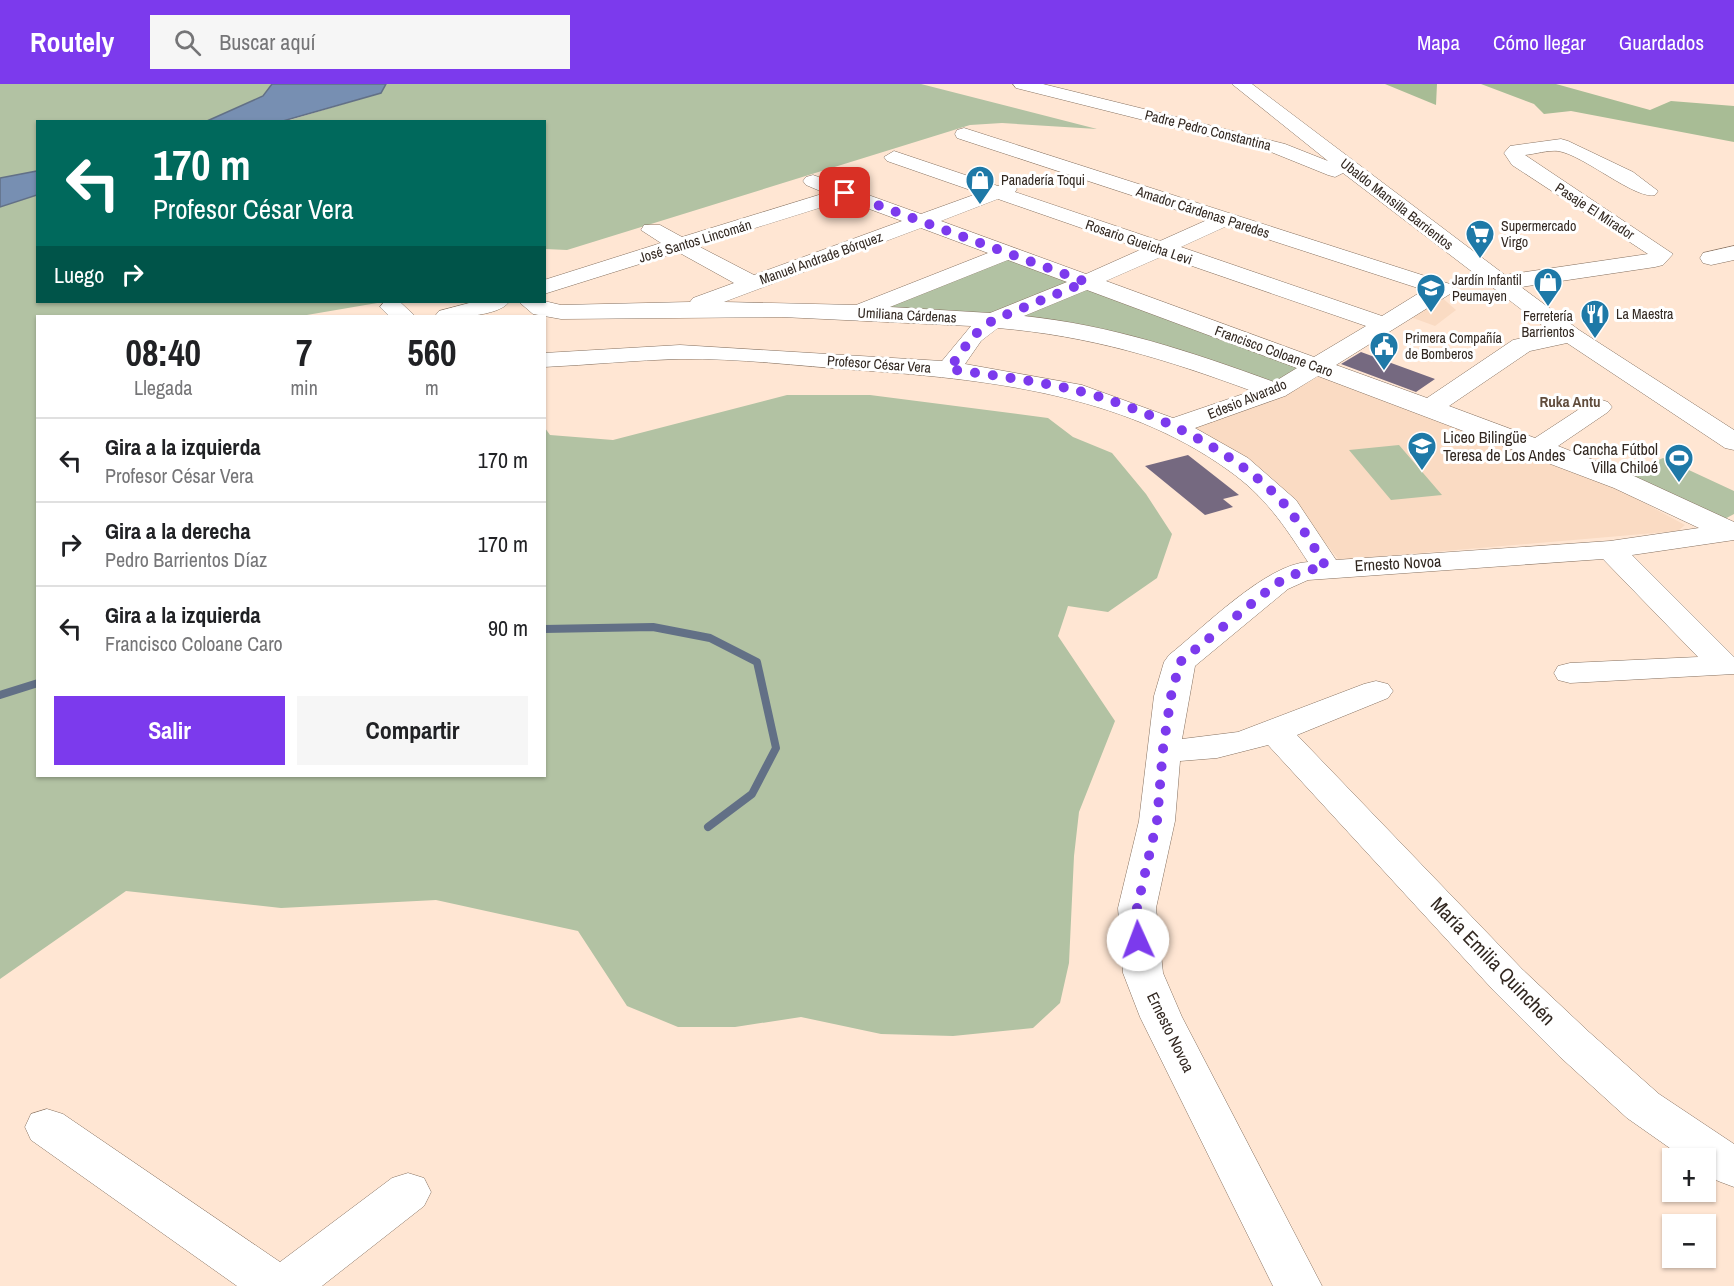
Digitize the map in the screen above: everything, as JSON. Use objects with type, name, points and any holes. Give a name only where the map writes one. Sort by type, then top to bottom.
[{"type":"street","name":"Padre Pedro Constantina","points":[[1022,84],[1293,153],[1386,197]]},
{"type":"street","name":"Ubaldo Mansilla Barrientos","points":[[1241,84],[1500,283],[1571,334],[1734,442]]},
{"type":"street","points":[[1131,91],[1138,101],[1139,113]]},
{"type":"street","name":"Amador Cárdenas Paredes","points":[[964,134],[1442,289]]},
{"type":"street","name":"Pasaje El Mirador","points":[[1500,283],[1655,260],[1662,254],[1519,161],[1514,153],[1517,150],[1560,145],[1626,176],[1648,191]]},
{"type":"street","name":"Rosario Gueicha Levi","points":[[894,157],[1384,324]]},
{"type":"street","name":"Manuel Andrade Bórquez","points":[[689,308],[752,283],[924,222],[1063,167]]},
{"type":"street","name":"Francisco Coloane Caro","points":[[813,181],[1538,448],[1624,482],[1732,532]]},
{"type":"street","name":"José Santos Lincomán","points":[[546,286],[845,193]]},
{"type":"street","points":[[949,369],[973,336],[993,320],[1086,282],[1224,220]]},
{"type":"street","points":[[652,230],[752,283]]},
{"type":"street","points":[[1712,258],[1734,253]]},
{"type":"street","points":[[856,312],[1007,254]]},
{"type":"street","name":"Edesio Alvarado","points":[[1173,427],[1276,391],[1442,289]]},
{"type":"street","points":[[451,315],[493,303]]},
{"type":"street","name":"Umiliana Cárdenas","points":[[532,303],[541,309],[561,312],[689,308],[856,312],[993,320],[1086,332],[1136,343],[1276,391]]},
{"type":"street","points":[[680,352],[689,308]]},
{"type":"street","points":[[1430,408],[1522,345],[1571,334]]},
{"type":"street","name":"Profesor César Vera","points":[[546,360],[680,352],[949,369],[1073,390],[1173,427],[1229,458],[1256,477],[1286,506],[1326,567]]},
{"type":"street","points":[[1538,448],[1599,407]]},
{"type":"street","points":[[1702,421],[1734,415]]},
{"type":"street","name":"Ernesto Novoa","points":[[1298,1286],[1161,1017],[1143,973],[1137,908],[1157,821],[1163,749],[1171,696],[1180,662],[1277,583],[1302,571],[1326,567],[1610,550],[1732,532]]},
{"type":"street","points":[[1570,673],[1725,666],[1610,550]]},
{"type":"street","points":[[1163,749],[1204,751],[1273,730],[1376,691]]},
{"type":"street","name":"María Emilia Quinchén","points":[[1273,730],[1508,980],[1574,1044],[1643,1106],[1734,1168]]},
{"type":"street","points":[[47,1127],[275,1286]]},
{"type":"street","points":[[286,1286],[408,1192]]},
{"type":"shaded area","name":"Jardín Infantil Peumayen","points":[[1439,295],[1456,310],[1435,326],[1405,315]]},
{"type":"shaded area","name":"Liceo Bilingüe Teresa de Los Andes","points":[[1319,376],[1598,478],[1685,525],[1678,531],[1339,560],[1303,515],[1191,429],[1273,401]]},
{"type":"green space","points":[[0,84],[272,84],[263,96],[209,120],[36,120],[36,171],[0,178]]},
{"type":"green space","points":[[386,84],[921,84],[1097,129],[1002,123],[970,125],[567,250],[546,249],[546,120],[290,120],[381,93]]},
{"type":"green space","points":[[1385,84],[1437,84],[1436,105]]},
{"type":"green space","points":[[1481,84],[1556,84],[1650,110],[1671,101],[1734,106],[1734,142],[1571,111],[1544,114],[1534,104]]},
{"type":"green space","points":[[36,195],[36,303],[377,303],[307,315],[36,315],[36,777],[546,777],[546,429],[550,435],[613,440],[787,395],[870,395],[1048,418],[1073,437],[1112,453],[1146,494],[1172,534],[1157,578],[1108,612],[1068,606],[1058,636],[1115,721],[1079,812],[1074,856],[1069,963],[1060,1003],[1033,1028],[953,1036],[881,1034],[801,1017],[735,1027],[678,1027],[627,1006],[578,931],[436,900],[281,908],[126,891],[0,979],[0,207]]},
{"type":"green space","points":[[1007,254],[1311,367],[1276,389],[1126,338],[862,311]]},
{"type":"green space","points":[[1399,445],[1442,495],[1391,500],[1349,450]]},
{"type":"green space","name":"Cancha Fútbol Villa Chiloé","points":[[1663,458],[1734,491],[1734,514],[1719,522],[1624,476]]},
{"type":"water","points":[[272,84],[386,84],[381,93],[286,120],[209,120],[263,96]]},
{"type":"water","points":[[36,171],[36,195],[0,207],[0,178]]},
{"type":"building","name":"Primera Compañía de Bomberos","points":[[1361,352],[1435,379],[1416,392],[1341,364]]},
{"type":"building","points":[[1188,455],[1239,495],[1223,499],[1233,507],[1205,515],[1145,466]]},
{"type":"waterway","points":[[546,629],[653,627],[710,638],[757,662],[776,748],[752,794],[708,827]]},
{"type":"waterway","points":[[0,695],[36,684]]},
{"type":"place","name":"Panadería Toqui","points":[[980,206]]},
{"type":"place","name":"Supermercado Virgo","points":[[1480,260]]},
{"type":"place","name":"Ferretería Barrientos","points":[[1548,308]]},
{"type":"place","name":"Jardín Infantil Peumayen","points":[[1431,314]]},
{"type":"place","name":"La Maestra","points":[[1595,340]]},
{"type":"place","name":"Primera Compañía de Bomberos","points":[[1384,372]]},
{"type":"place","name":"Liceo Bilingüe Teresa de Los Andes","points":[[1422,472]]},
{"type":"place","name":"Cancha Fútbol Villa Chiloé","points":[[1679,484]]},
{"type":"district","name":"Ruka Antu","points":[[1570,402]]},
{"type":"route","points":[[845,193],[1086,282],[993,320],[973,336],[949,369],[1073,390],[1173,427],[1219,452],[1256,477],[1286,506],[1326,567],[1302,571],[1277,583],[1180,662],[1171,696],[1163,749],[1157,821],[1150,860],[1137,908],[1138,940]]}]
